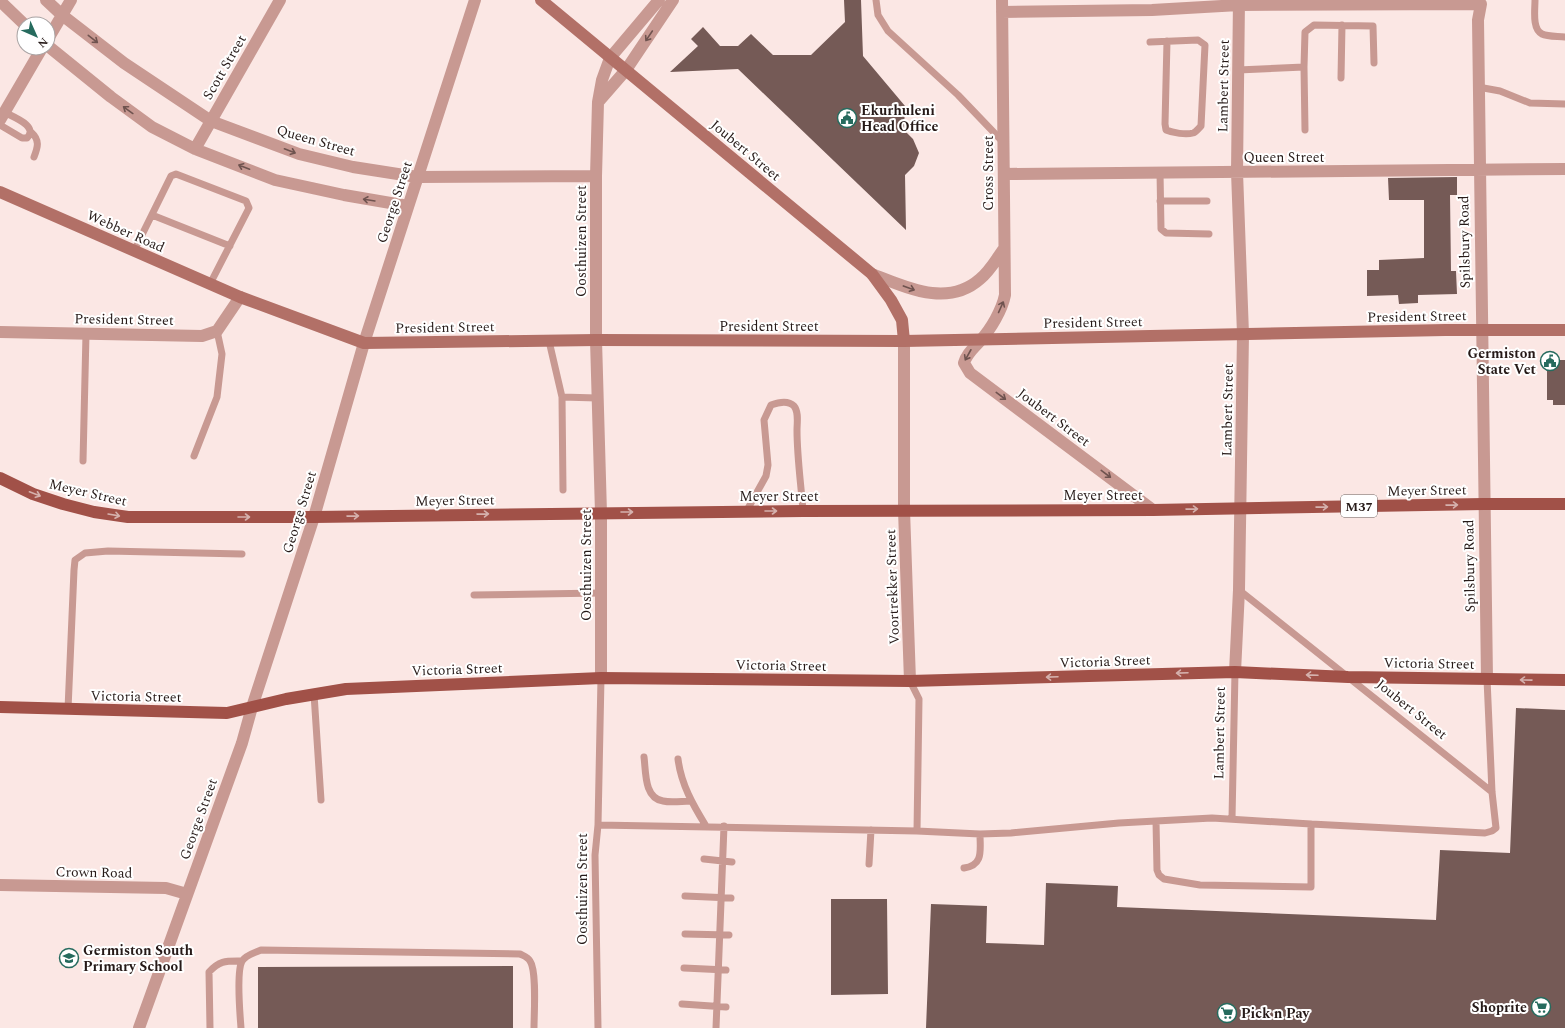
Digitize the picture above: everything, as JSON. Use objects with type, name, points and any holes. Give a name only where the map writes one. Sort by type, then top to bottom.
[{"type":"main road","name":"Meyer Street","points":[[0,478],[32,494],[63,504],[94,512],[128,517],[314,517],[904,510],[1153,510],[1565,504]]},
{"type":"main road","name":"Victoria Street","points":[[0,707],[227,713],[286,699],[346,689],[601,678],[910,681],[1235,672],[1348,677],[1565,680]]},
{"type":"street","name":"Queen Street","points":[[46,0],[62,15],[124,63],[210,120],[299,154],[354,167],[417,177],[596,176]]},
{"type":"street","points":[[56,25],[71,0]]},
{"type":"street","name":"Scott Street","points":[[195,149],[210,120],[280,0]]},
{"type":"street","name":"George Street","points":[[139,1028],[242,743],[314,517],[364,343],[475,0]]},
{"type":"street","name":"Joubert Street","points":[[541,0],[872,274],[891,300],[902,320],[904,341]]},
{"type":"street","points":[[610,58],[659,0]]},
{"type":"street","points":[[598,102],[626,70],[673,0]]},
{"type":"street","points":[[0,1],[16,16]]},
{"type":"street","points":[[1002,6],[1152,10],[1239,3],[1476,2]]},
{"type":"street","name":"Spilsbury Road","points":[[1476,2],[1478,20],[1478,170],[1487,679]]},
{"type":"street","name":"Lambert Street","points":[[1235,672],[1241,509],[1243,334],[1237,172],[1239,3]]},
{"type":"street","name":"Cross Street","points":[[981,340],[1003,304],[1005,295],[1003,250],[1004,142],[1002,6]]},
{"type":"street","points":[[56,52],[111,97],[152,127],[195,149],[276,180],[344,195],[408,206]]},
{"type":"street","points":[[2,116],[37,56]]},
{"type":"street","name":"Oosthuizen Street","points":[[601,678],[601,513],[596,340],[596,176],[598,102],[602,80],[610,58]]},
{"type":"street","name":"Queen Street","points":[[1004,174],[1565,169]]},
{"type":"street","name":"Webber Road","points":[[0,192],[240,297]]},
{"type":"street","points":[[872,274],[920,292],[941,294],[962,290],[980,279],[1003,250]]},
{"type":"street","points":[[218,331],[240,297]]},
{"type":"street","name":"President Street","points":[[240,297],[364,343],[596,340],[904,341],[1481,330],[1565,330]]},
{"type":"street","name":"President Street","points":[[0,332],[202,336],[218,331]]},
{"type":"street","name":"Joubert Street","points":[[981,340],[966,357],[964,363],[970,373],[1153,510]]},
{"type":"street","name":"Voortrekker Street","points":[[904,341],[904,510],[910,681]]},
{"type":"street","name":"Crown Road","points":[[0,885],[166,888],[187,894]]},
{"type":"lane","points":[[876,0],[878,15],[888,31],[958,95],[1004,142]]},
{"type":"lane","points":[[1535,0],[1536,26],[1539,31],[1542,34],[1565,37]]},
{"type":"lane","points":[[1304,130],[1305,32],[1314,25],[1373,26],[1374,63]]},
{"type":"lane","points":[[1341,78],[1342,25]]},
{"type":"lane","points":[[1150,42],[1168,41],[1198,40],[1205,45],[1200,126],[1192,133],[1170,132],[1166,130],[1168,41]]},
{"type":"lane","points":[[1238,70],[1304,67]]},
{"type":"lane","points":[[1478,87],[1500,91],[1530,103],[1565,104]]},
{"type":"lane","points":[[2,116],[29,129],[36,136],[38,148],[34,157]]},
{"type":"lane","points":[[0,125],[22,138],[27,138],[29,129]]},
{"type":"lane","points":[[1160,172],[1161,229],[1166,233],[1209,234]]},
{"type":"lane","points":[[134,251],[171,176],[176,174],[246,201],[249,208],[210,284]]},
{"type":"lane","points":[[1160,201],[1207,201]]},
{"type":"lane","points":[[152,215],[230,246]]},
{"type":"lane","points":[[194,456],[217,397],[222,354],[218,331]]},
{"type":"lane","points":[[83,461],[86,334]]},
{"type":"lane","points":[[549,341],[562,397],[563,490]]},
{"type":"lane","points":[[562,397],[598,398]]},
{"type":"lane","points":[[746,512],[766,476],[768,465],[764,420],[771,406],[779,402],[789,402],[795,407],[797,413],[797,441],[803,511]]},
{"type":"lane","points":[[68,709],[75,560],[85,554],[108,551],[242,554]]},
{"type":"lane","name":"Joubert Street","points":[[1239,590],[1492,792]]},
{"type":"lane","points":[[474,595],[601,593]]},
{"type":"lane","name":"Lambert Street","points":[[1232,820],[1235,672]]},
{"type":"lane","name":"Oosthuizen Street","points":[[598,1028],[595,855],[598,825],[601,678]]},
{"type":"lane","points":[[598,825],[724,826],[980,834],[1011,833],[1119,823],[1212,818],[1311,824],[1485,832],[1492,831],[1496,828],[1492,792],[1487,679]]},
{"type":"lane","name":"Voortrekker Street","points":[[910,681],[919,699],[917,831]]},
{"type":"lane","points":[[314,694],[321,800]]},
{"type":"lane","points":[[644,757],[648,788],[653,797],[665,802],[691,801]]},
{"type":"lane","points":[[678,759],[679,773],[691,801],[706,826]]},
{"type":"lane","points":[[1156,821],[1157,870],[1159,875],[1164,880],[1200,885],[1311,888],[1311,824]]},
{"type":"lane","points":[[716,1028],[724,826]]},
{"type":"lane","points":[[870,864],[871,830]]},
{"type":"lane","points":[[964,868],[972,867],[977,862],[980,854],[980,834]]},
{"type":"lane","points":[[704,859],[732,862]]},
{"type":"lane","points":[[685,896],[730,898]]},
{"type":"lane","points":[[685,934],[729,935]]},
{"type":"lane","points":[[241,1028],[239,973],[242,962],[249,955],[261,950],[520,954],[527,957],[532,962],[534,977],[534,1028]]},
{"type":"lane","points":[[210,1028],[209,972],[215,965],[224,961],[242,962]]},
{"type":"lane","points":[[684,968],[726,970]]},
{"type":"lane","points":[[682,1004],[726,1006]]},
{"type":"building","name":"Ekurhuleni Head Office","points":[[844,0],[861,0],[863,56],[905,106],[904,130],[913,139],[919,153],[914,166],[905,175],[906,230],[738,69],[670,72],[698,46],[691,39],[703,27],[720,46],[738,46],[751,34],[773,55],[811,55],[845,22]]},
{"type":"building","points":[[1457,177],[1457,195],[1450,195],[1451,271],[1456,271],[1457,294],[1418,295],[1418,303],[1399,304],[1398,295],[1367,296],[1367,270],[1379,270],[1379,260],[1424,258],[1424,200],[1389,200],[1388,178]]},
{"type":"building","points":[[1549,360],[1565,360],[1565,405],[1553,405],[1553,400],[1547,400],[1547,362],[1549,362]]},
{"type":"building","points":[[1516,708],[1565,710],[1565,1028],[926,1028],[931,904],[987,906],[986,943],[1044,945],[1046,883],[1118,886],[1117,907],[1436,920],[1440,850],[1510,853]]},
{"type":"building","points":[[831,899],[887,899],[888,994],[831,995]]},
{"type":"building","points":[[513,966],[513,1028],[258,1028],[258,967]]},
{"type":"place","name":"Ekurhuleni Head Office","points":[[847,118]]},
{"type":"place","name":"Germiston State Vet","points":[[1550,361]]},
{"type":"place","name":"Germiston South Primary School","points":[[69,958]]},
{"type":"place","name":"Shoprite","points":[[1541,1007]]},
{"type":"place","name":"Pick n Pay","points":[[1227,1013]]}]
